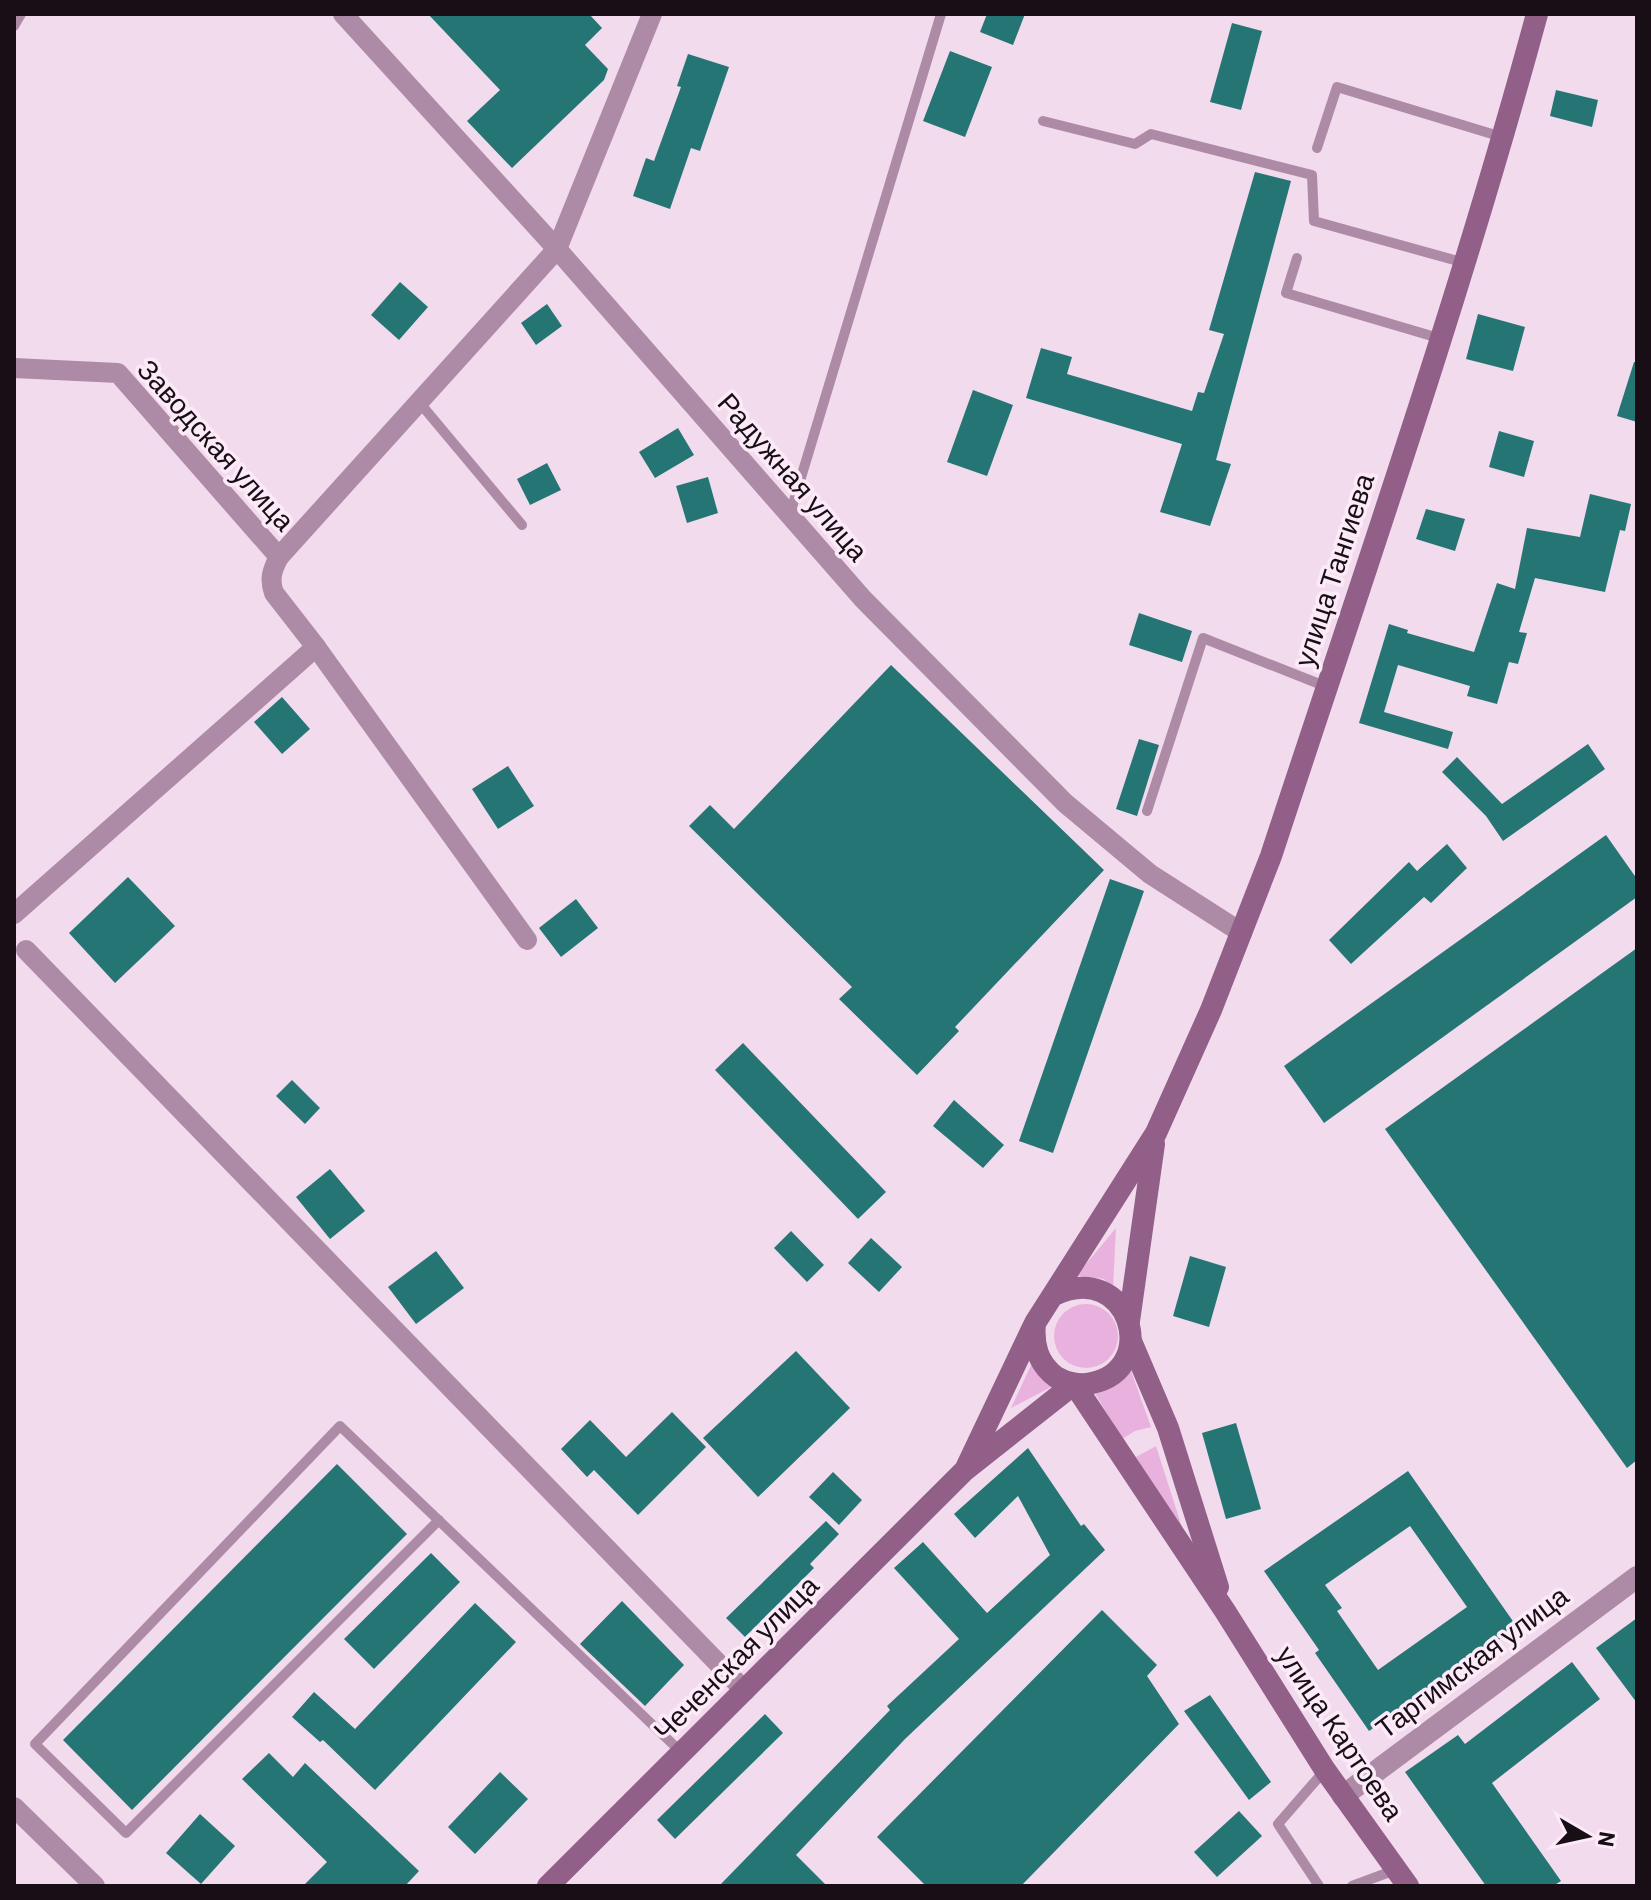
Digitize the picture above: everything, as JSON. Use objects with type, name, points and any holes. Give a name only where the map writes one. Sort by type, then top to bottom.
[{"type":"main road","name":"улица Тангиева","points":[[1156,1133],[1211,1010],[1271,856],[1442,339],[1537,14]]},
{"type":"main road","points":[[1156,1133],[1128,1354],[1112,1375],[1087,1385],[1074,1384],[1058,1378],[1037,1355],[1035,1323],[1156,1133]]},
{"type":"main road","points":[[1054,1295],[1083,1286],[1098,1289],[1112,1296],[1122,1307],[1130,1331]]},
{"type":"main road","name":"Чеченская улица","points":[[965,1470],[1035,1323]]},
{"type":"main road","name":"улица Картоева","points":[[1130,1331],[1168,1428],[1225,1611]]},
{"type":"main road","name":"Чеченская улица","points":[[548,1886],[965,1470],[1074,1384]]},
{"type":"main road","name":"улица Картоева","points":[[1074,1384],[1225,1611],[1325,1770],[1402,1878]]},
{"type":"street","name":"Радужная улица","points":[[343,14],[557,249],[863,599],[1065,803],[1150,874],[1242,933]]},
{"type":"street","points":[[527,940],[274,593],[271,582],[279,557],[557,249],[652,14]]},
{"type":"street","name":"Заводская улица","points":[[14,368],[118,373],[279,557]]},
{"type":"street","points":[[14,914],[316,647]]},
{"type":"street","points":[[26,950],[745,1691]]},
{"type":"street","name":"Таргимская улица","points":[[1343,1796],[1637,1577]]},
{"type":"street","points":[[14,1807],[95,1886]]},
{"type":"lane","points":[[14,26],[21,14]]},
{"type":"lane","points":[[789,515],[941,14]]},
{"type":"lane","points":[[1317,148],[1337,87],[1503,137]]},
{"type":"lane","points":[[1043,121],[1135,144],[1151,134],[1312,175],[1314,221],[1465,263]]},
{"type":"lane","points":[[1297,258],[1286,293],[1442,339]]},
{"type":"lane","points":[[419,402],[522,525]]},
{"type":"lane","points":[[1147,811],[1203,638],[1327,687]]},
{"type":"lane","points":[[439,1520],[126,1833],[35,1744],[340,1426],[439,1520],[683,1753]]},
{"type":"lane","points":[[1319,1886],[1278,1824],[1325,1770]]},
{"type":"lane","points":[[1352,1886],[1402,1878]]},
{"type":"shaded area","points":[[1116,1228],[1113,1289],[1104,1279],[1076,1276]]},
{"type":"shaded area","points":[[1080,1304],[1092,1304],[1109,1313],[1116,1324],[1116,1348],[1109,1359],[1092,1368],[1080,1368],[1068,1363],[1059,1354],[1054,1342],[1054,1330],[1059,1318],[1068,1309]]},
{"type":"shaded area","points":[[1033,1361],[1055,1385],[1011,1408]]},
{"type":"shaded area","points":[[1130,1368],[1151,1427],[1135,1431],[1122,1439],[1093,1390]]},
{"type":"shaded area","points":[[1156,1446],[1188,1546],[1136,1457]]},
{"type":"building","points":[[428,14],[589,14],[602,28],[585,45],[608,69],[604,80],[512,168],[467,121],[500,90]]},
{"type":"building","points":[[987,14],[1025,14],[1013,45],[980,32]]},
{"type":"building","points":[[1232,23],[1262,31],[1241,110],[1210,102]]},
{"type":"building","points":[[950,51],[992,67],[965,137],[923,121]]},
{"type":"building","points":[[688,54],[729,67],[700,151],[691,148],[670,209],[633,196],[646,158],[654,161],[681,87],[677,86]]},
{"type":"building","points":[[1556,90],[1598,100],[1592,127],[1550,116]]},
{"type":"building","points":[[1255,172],[1291,181],[1216,460],[1231,464],[1210,526],[1160,512],[1182,444],[1026,398],[1041,348],[1072,357],[1067,374],[1192,411],[1198,392],[1204,393],[1224,334],[1209,330]]},
{"type":"building","points":[[400,282],[428,307],[399,340],[371,315]]},
{"type":"building","points":[[547,304],[562,326],[536,345],[521,323]]},
{"type":"building","points":[[1478,314],[1525,327],[1513,371],[1466,359]]},
{"type":"building","points":[[1634,362],[1637,362],[1637,422],[1617,416]]},
{"type":"building","points":[[973,390],[1013,405],[987,476],[947,462]]},
{"type":"building","points":[[678,428],[694,455],[655,478],[639,452]]},
{"type":"building","points":[[1499,431],[1534,441],[1524,477],[1489,467]]},
{"type":"building","points":[[547,463],[561,490],[530,505],[517,479]]},
{"type":"building","points":[[708,477],[718,513],[687,523],[676,486]]},
{"type":"building","points":[[1590,494],[1631,504],[1625,531],[1620,530],[1605,592],[1535,578],[1519,632],[1527,633],[1518,664],[1509,662],[1497,704],[1467,696],[1470,686],[1398,665],[1384,712],[1453,732],[1448,749],[1359,723],[1389,624],[1408,630],[1407,633],[1474,652],[1497,583],[1515,589],[1527,528],[1580,537]]},
{"type":"building","points":[[1426,509],[1465,519],[1455,551],[1416,539]]},
{"type":"building","points":[[1139,613],[1192,631],[1182,662],[1129,645]]},
{"type":"building","points":[[891,665],[1104,870],[955,1027],[959,1031],[917,1075],[839,999],[852,987],[689,826],[710,805],[734,829]]},
{"type":"building","points":[[282,697],[310,729],[282,754],[254,722]]},
{"type":"building","points":[[1139,739],[1159,745],[1137,816],[1116,809]]},
{"type":"building","points":[[1588,744],[1605,769],[1503,841],[1486,816],[1442,772],[1457,757],[1502,804]]},
{"type":"building","points":[[508,766],[534,806],[498,829],[472,789]]},
{"type":"building","points":[[1606,835],[1637,879],[1637,897],[1324,1123],[1284,1066]]},
{"type":"building","points":[[1447,844],[1467,868],[1431,903],[1424,897],[1351,964],[1329,940],[1409,862],[1417,871]]},
{"type":"building","points":[[128,877],[175,926],[115,983],[69,933]]},
{"type":"building","points":[[1110,879],[1144,891],[1053,1153],[1019,1141]]},
{"type":"building","points":[[576,899],[598,928],[561,957],[539,928]]},
{"type":"building","points":[[1637,948],[1637,1460],[1627,1468],[1385,1129]]},
{"type":"building","points":[[743,1043],[886,1192],[858,1219],[715,1070]]},
{"type":"building","points":[[292,1080],[320,1108],[305,1124],[276,1096]]},
{"type":"building","points":[[954,1100],[1004,1145],[983,1168],[933,1126]]},
{"type":"building","points":[[330,1169],[365,1211],[330,1239],[296,1197]]},
{"type":"building","points":[[791,1231],[824,1265],[807,1282],[774,1248]]},
{"type":"building","points":[[871,1238],[902,1267],[879,1292],[848,1263]]},
{"type":"building","points":[[436,1251],[464,1288],[416,1324],[388,1287]]},
{"type":"building","points":[[1190,1256],[1226,1267],[1209,1327],[1173,1316]]},
{"type":"building","points":[[796,1351],[850,1408],[758,1497],[703,1438]]},
{"type":"building","points":[[672,1412],[706,1447],[638,1515],[594,1470],[587,1477],[561,1449],[590,1420],[626,1457]]},
{"type":"building","points":[[1236,1423],[1261,1509],[1226,1519],[1202,1433]]},
{"type":"building","points":[[1028,1448],[1081,1526],[1084,1524],[1105,1550],[905,1739],[796,1855],[827,1886],[719,1886],[890,1710],[887,1706],[959,1639],[894,1568],[923,1542],[987,1613],[1050,1555],[1018,1496],[975,1538],[954,1514]]},
{"type":"building","points":[[337,1464],[407,1534],[132,1810],[63,1740]]},
{"type":"building","points":[[1408,1471],[1517,1627],[1369,1731],[1315,1653],[1319,1650],[1264,1571]],"holes":[[[1410,1526],[1467,1607],[1378,1670],[1337,1611],[1342,1608],[1325,1585]]]},
{"type":"building","points":[[833,1472],[862,1500],[839,1525],[809,1497]]},
{"type":"building","points":[[826,1521],[839,1534],[810,1564],[814,1568],[745,1637],[726,1618]]},
{"type":"building","points":[[431,1553],[460,1582],[374,1669],[344,1639]]},
{"type":"building","points":[[622,1601],[684,1665],[645,1706],[580,1644]]},
{"type":"building","points":[[475,1603],[516,1642],[375,1790],[323,1740],[320,1742],[292,1717],[314,1692],[355,1729]]},
{"type":"building","points":[[1102,1610],[1157,1665],[1147,1676],[1179,1724],[1021,1886],[926,1886],[877,1837]]},
{"type":"building","points":[[1637,1618],[1637,1703],[1596,1648]]},
{"type":"building","points":[[1572,1662],[1600,1699],[1492,1783],[1561,1881],[1553,1886],[1486,1886],[1405,1772],[1458,1735],[1465,1744]]},
{"type":"building","points":[[1210,1695],[1271,1782],[1249,1800],[1184,1711]]},
{"type":"building","points":[[765,1714],[783,1733],[675,1839],[657,1820]]},
{"type":"building","points":[[269,1753],[293,1777],[305,1763],[419,1871],[405,1886],[303,1886],[327,1862],[242,1779]]},
{"type":"building","points":[[500,1772],[528,1799],[475,1854],[448,1827]]},
{"type":"building","points":[[1239,1811],[1262,1836],[1217,1877],[1194,1852]]},
{"type":"building","points":[[200,1814],[235,1846],[201,1884],[166,1853]]}]
